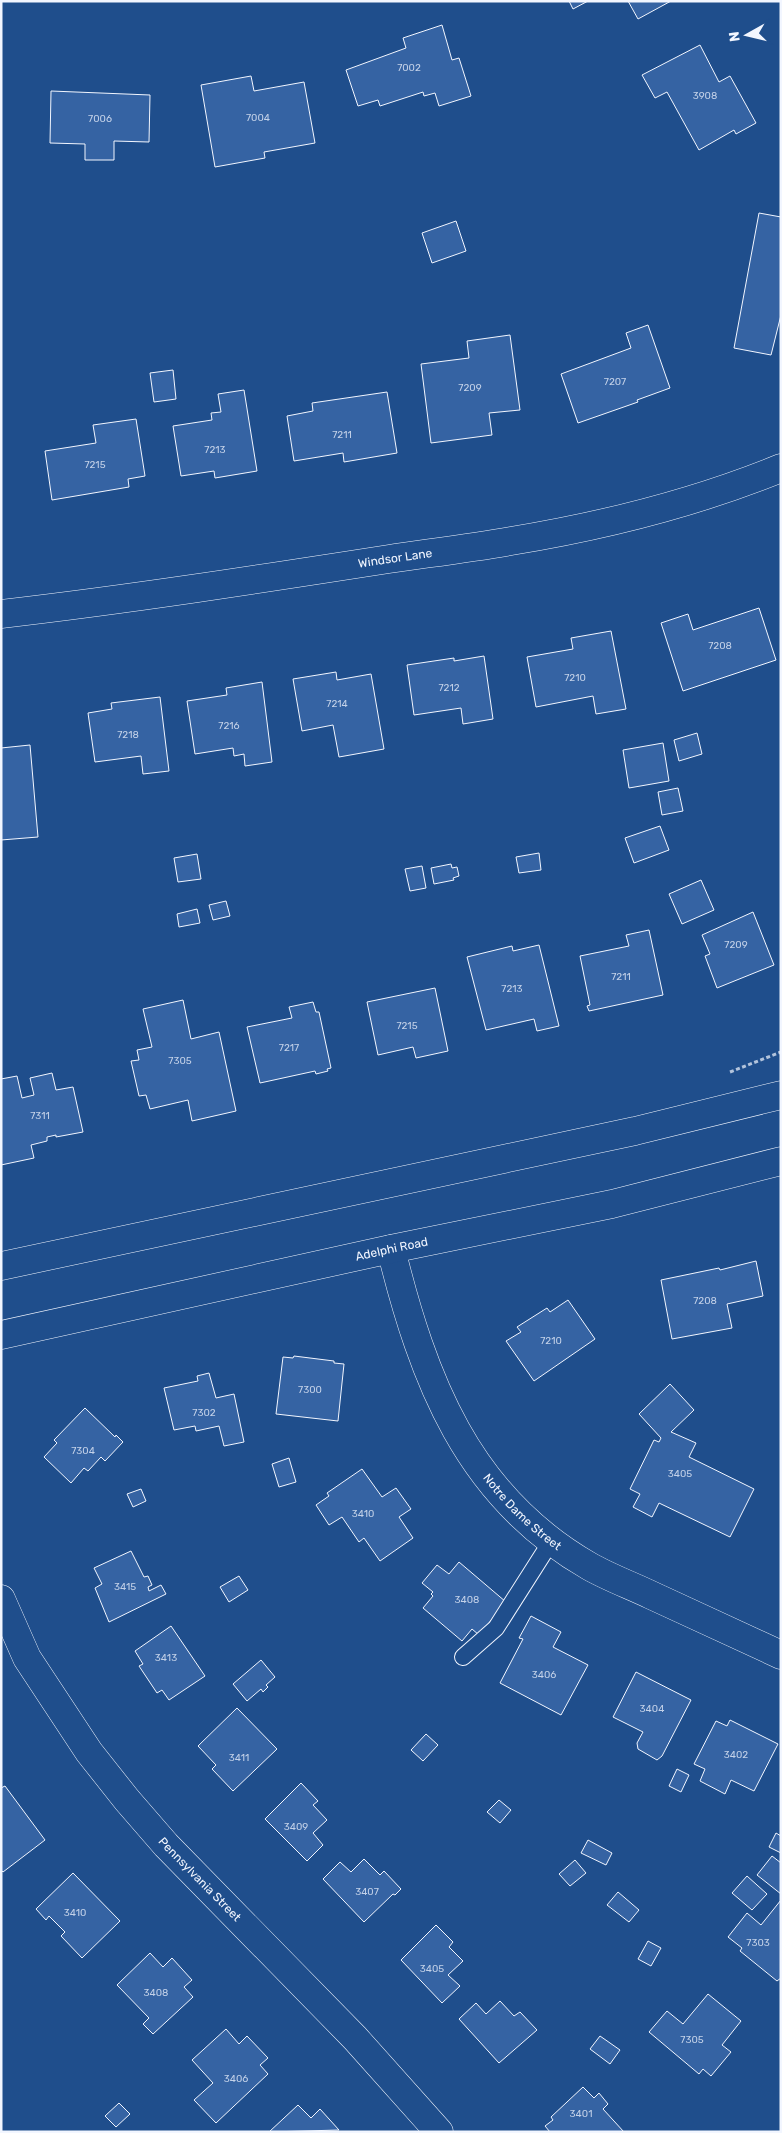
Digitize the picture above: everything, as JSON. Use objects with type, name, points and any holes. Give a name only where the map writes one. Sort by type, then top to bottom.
[{"type":"street","name":"Windsor Lane","points":[[1,614],[96,603],[521,540],[592,526],[668,506],[750,481],[781,468]]},
{"type":"street","points":[[1,1266],[636,1131],[781,1095]]},
{"type":"street","name":"Adelphi Road","points":[[1,1335],[392,1249],[612,1204],[781,1161]]},
{"type":"street","name":"Notre Dame Street","points":[[392,1249],[417,1342],[436,1393],[456,1433],[480,1469],[506,1500],[538,1531],[589,1566],[781,1655]]},
{"type":"street","name":"Pennsylvania Street","points":[[1,1599],[27,1658],[89,1752],[127,1800],[166,1846],[355,2038],[439,2132]]},
{"type":"lane","points":[[463,1657],[496,1628],[552,1540]]},
{"type":"path","points":[[722,1075],[781,1052]]},
{"type":"building","points":[[569,1],[588,1],[573,9]]},
{"type":"building","points":[[628,1],[671,1],[638,19]]},
{"type":"building","points":[[442,25],[452,60],[459,58],[471,96],[439,106],[435,93],[424,96],[423,92],[380,106],[378,100],[358,106],[346,70],[406,48],[403,38]]},
{"type":"building","points":[[700,45],[719,82],[730,76],[756,123],[736,134],[734,130],[699,150],[667,92],[655,98],[642,75]]},
{"type":"building","points":[[251,76],[254,91],[304,82],[315,143],[264,152],[265,158],[215,167],[201,85]]},
{"type":"building","points":[[51,91],[150,95],[149,142],[114,141],[114,160],[85,160],[85,144],[50,143]]},
{"type":"building","points":[[759,213],[781,217],[781,315],[771,355],[734,348]]},
{"type":"building","points":[[456,221],[466,251],[432,263],[422,233]]},
{"type":"building","points":[[648,325],[670,388],[637,400],[638,402],[578,423],[561,374],[631,348],[626,333]]},
{"type":"building","points":[[510,335],[520,410],[489,413],[492,435],[431,443],[421,364],[469,358],[467,341]]},
{"type":"building","points":[[173,370],[176,399],[154,402],[150,373]]},
{"type":"building","points":[[244,390],[257,471],[215,478],[214,471],[181,476],[173,426],[212,420],[211,413],[221,412],[218,394]]},
{"type":"building","points":[[387,392],[397,453],[344,462],[343,453],[294,461],[287,416],[313,411],[312,403]]},
{"type":"building","points":[[136,419],[145,476],[128,479],[129,487],[52,500],[45,451],[96,443],[93,425]]},
{"type":"building","points":[[759,608],[776,660],[683,691],[661,623],[688,614],[693,630]]},
{"type":"building","points":[[611,631],[626,709],[596,714],[593,696],[536,707],[527,657],[573,649],[571,638]]},
{"type":"building","points":[[484,656],[493,719],[463,724],[461,708],[414,715],[407,665]]},
{"type":"building","points":[[336,672],[337,680],[371,674],[384,749],[339,757],[333,725],[302,731],[293,679]]},
{"type":"building","points":[[262,682],[272,762],[245,766],[244,754],[234,756],[233,748],[195,754],[187,701],[227,695],[226,688]]},
{"type":"building","points":[[160,697],[169,771],[143,774],[141,756],[95,762],[88,713],[112,709],[111,703]]},
{"type":"building","points":[[697,733],[702,754],[679,761],[674,740]]},
{"type":"building","points":[[663,743],[669,781],[629,788],[623,750]]},
{"type":"building","points":[[30,745],[38,837],[1,840],[1,748]]},
{"type":"building","points":[[678,788],[683,811],[662,815],[658,792]]},
{"type":"building","points":[[660,826],[669,850],[634,863],[625,838]]},
{"type":"building","points":[[539,853],[541,870],[519,873],[516,857]]},
{"type":"building","points":[[197,854],[201,879],[178,882],[174,858]]},
{"type":"building","points":[[451,864],[452,868],[457,867],[459,876],[453,878],[454,880],[434,884],[431,868]]},
{"type":"building","points":[[422,866],[426,888],[410,891],[405,869]]},
{"type":"building","points":[[701,880],[714,910],[682,924],[669,894]]},
{"type":"building","points":[[226,901],[230,916],[213,920],[209,905]]},
{"type":"building","points":[[197,909],[200,923],[179,927],[177,914]]},
{"type":"building","points":[[753,912],[774,965],[717,988],[705,956],[710,954],[702,935]]},
{"type":"building","points":[[649,930],[663,995],[589,1011],[587,1006],[590,1005],[580,956],[629,946],[626,935]]},
{"type":"building","points":[[539,945],[559,1026],[537,1031],[534,1019],[486,1030],[467,957],[512,946],[513,951]]},
{"type":"building","points":[[435,988],[448,1051],[416,1058],[413,1047],[378,1055],[367,1002]]},
{"type":"building","points":[[183,1000],[191,1039],[219,1032],[236,1111],[192,1121],[188,1100],[150,1109],[146,1095],[139,1096],[131,1061],[139,1060],[137,1050],[152,1047],[143,1009]]},
{"type":"building","points":[[313,1002],[316,1012],[319,1012],[331,1068],[327,1069],[328,1071],[316,1074],[315,1071],[260,1083],[247,1027],[292,1018],[289,1007]]},
{"type":"building","points":[[52,1073],[56,1090],[73,1087],[83,1132],[47,1137],[47,1141],[31,1145],[34,1158],[1,1165],[1,1079],[17,1076],[22,1098],[34,1095],[30,1078]]},
{"type":"building","points":[[756,1261],[763,1296],[727,1304],[732,1328],[672,1339],[661,1280],[719,1268],[720,1270]]},
{"type":"building","points":[[568,1300],[595,1339],[534,1381],[506,1341],[521,1332],[517,1327],[547,1308],[550,1312]]},
{"type":"building","points":[[294,1356],[344,1364],[338,1421],[276,1414],[283,1357],[293,1358]]},
{"type":"building","points":[[209,1373],[216,1398],[234,1394],[244,1442],[224,1446],[219,1426],[196,1431],[195,1426],[174,1430],[164,1388],[198,1381],[197,1376]]},
{"type":"building","points":[[670,1384],[694,1410],[671,1432],[696,1443],[689,1457],[754,1489],[730,1537],[659,1503],[652,1517],[633,1507],[640,1494],[630,1489],[654,1440],[659,1442],[661,1438],[639,1414]]},
{"type":"building","points":[[85,1408],[115,1437],[116,1435],[123,1442],[105,1461],[101,1457],[88,1471],[84,1468],[71,1483],[44,1457],[57,1443],[54,1440]]},
{"type":"building","points":[[289,1458],[296,1482],[279,1487],[272,1464]]},
{"type":"building","points":[[362,1469],[382,1497],[396,1488],[411,1509],[399,1517],[413,1538],[380,1561],[364,1538],[359,1542],[342,1517],[329,1525],[316,1505],[329,1496],[327,1493]]},
{"type":"building","points":[[141,1489],[146,1501],[133,1507],[127,1494]]},
{"type":"building","points":[[131,1551],[144,1577],[148,1576],[152,1585],[148,1587],[149,1591],[161,1585],[166,1594],[109,1622],[95,1588],[102,1584],[94,1568]]},
{"type":"building","points":[[459,1562],[506,1602],[479,1635],[472,1629],[462,1641],[423,1608],[433,1596],[431,1594],[433,1592],[422,1583],[437,1565],[449,1574]]},
{"type":"building","points":[[239,1576],[248,1590],[229,1602],[220,1587]]},
{"type":"building","points":[[531,1616],[561,1632],[553,1647],[588,1665],[561,1715],[500,1683],[523,1639],[519,1638]]},
{"type":"building","points":[[171,1626],[205,1676],[169,1700],[162,1690],[157,1693],[139,1666],[143,1664],[135,1651]]},
{"type":"building","points":[[261,1660],[275,1677],[266,1685],[268,1687],[263,1692],[261,1689],[247,1701],[233,1684]]},
{"type":"building","points":[[636,1672],[691,1700],[662,1756],[657,1760],[638,1749],[637,1743],[643,1732],[613,1717]]},
{"type":"building","points":[[237,1708],[277,1749],[233,1791],[212,1769],[216,1765],[198,1746]]},
{"type":"building","points":[[730,1720],[778,1744],[754,1791],[731,1780],[725,1794],[700,1781],[705,1769],[694,1764],[716,1721],[727,1726]]},
{"type":"building","points":[[426,1734],[438,1745],[423,1761],[411,1750]]},
{"type":"building","points":[[677,1769],[689,1775],[681,1792],[669,1786]]},
{"type":"building","points":[[301,1783],[318,1801],[313,1805],[327,1820],[313,1833],[323,1845],[307,1861],[265,1819]]},
{"type":"building","points":[[5,1786],[45,1840],[3,1872],[1,1870],[1,1788]]},
{"type":"building","points":[[499,1800],[511,1810],[500,1823],[487,1812]]},
{"type":"building","points":[[776,1833],[781,1836],[781,1853],[769,1847]]},
{"type":"building","points":[[588,1840],[612,1853],[606,1865],[581,1853]]},
{"type":"building","points":[[772,1856],[781,1863],[781,1894],[757,1875]]},
{"type":"building","points":[[364,1859],[380,1875],[384,1871],[401,1889],[395,1895],[393,1894],[364,1922],[323,1879],[340,1862],[351,1872]]},
{"type":"building","points":[[575,1860],[586,1873],[570,1886],[559,1874]]},
{"type":"building","points":[[73,1873],[120,1921],[82,1958],[61,1936],[65,1932],[49,1916],[46,1920],[36,1909]]},
{"type":"building","points":[[747,1876],[767,1894],[752,1910],[732,1893]]},
{"type":"building","points":[[618,1892],[639,1910],[629,1922],[607,1905]]},
{"type":"building","points":[[781,1900],[781,1978],[777,1981],[740,1951],[742,1948],[728,1937],[747,1913],[761,1925]]},
{"type":"building","points":[[436,1925],[453,1942],[449,1947],[463,1961],[448,1975],[460,1986],[442,2003],[401,1960]]},
{"type":"building","points":[[648,1941],[661,1948],[651,1966],[638,1959]]},
{"type":"building","points":[[150,1953],[163,1967],[172,1958],[192,1980],[184,1987],[193,1997],[153,2034],[143,2024],[149,2018],[117,1985]]},
{"type":"building","points":[[708,1994],[741,2021],[722,2045],[731,2052],[711,2076],[703,2069],[699,2074],[649,2032],[667,2011],[683,2024]]},
{"type":"building","points":[[500,2001],[514,2016],[520,2012],[537,2030],[499,2063],[459,2019],[476,2003],[486,2014]]},
{"type":"building","points":[[226,2029],[239,2044],[247,2036],[268,2058],[260,2065],[268,2074],[216,2123],[194,2100],[213,2083],[192,2060]]},
{"type":"building","points":[[600,2036],[620,2050],[610,2064],[590,2049]]},
{"type":"building","points":[[583,2087],[594,2098],[599,2093],[608,2104],[603,2109],[624,2132],[550,2132],[545,2126],[553,2120],[551,2117]]},
{"type":"building","points":[[119,2103],[130,2114],[116,2127],[105,2116]]},
{"type":"building","points":[[298,2105],[311,2118],[320,2109],[339,2130],[269,2132]]}]
